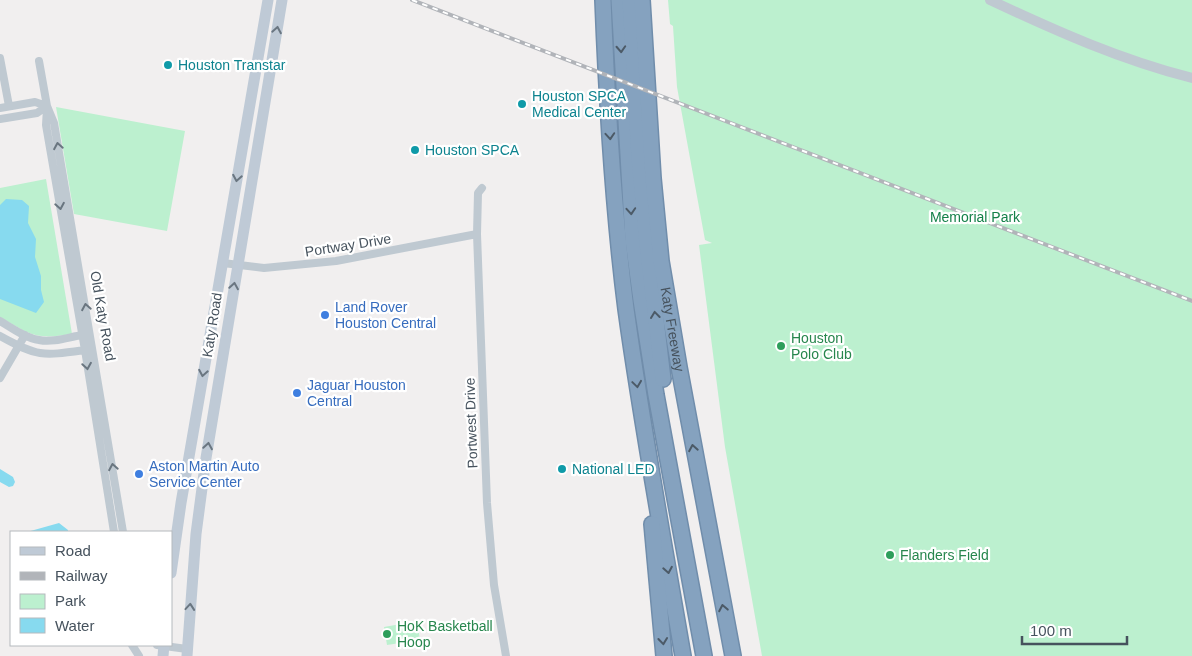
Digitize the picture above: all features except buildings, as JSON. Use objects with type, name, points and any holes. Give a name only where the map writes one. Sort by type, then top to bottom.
[{"type":"highway","points":[[603,0],[613,177],[625,298],[647,448],[683,656]]},
{"type":"highway","points":[[619,0],[633,230],[641,300],[656,395],[704,656]]},
{"type":"highway","points":[[630,0],[640,167],[654,312],[674,444],[712,656]]},
{"type":"highway","name":"Katy Freeway","points":[[642,0],[653,178],[661,261],[733,656]]},
{"type":"highway","points":[[654,488],[652,530],[664,656]]},
{"type":"main road","name":"Katy Road","points":[[172,566],[181,503],[268,0]]},
{"type":"main road","name":"Katy Road","points":[[187,652],[196,534],[206,458],[282,0]]},
{"type":"main road","points":[[245,130],[260,130]]},
{"type":"main road","points":[[228,233],[242,235]]},
{"type":"street","points":[[990,0],[1092,46],[1154,68],[1192,78]]},
{"type":"street","points":[[0,58],[3,107],[1,119],[37,113],[47,106]]},
{"type":"street","name":"Old Katy Road","points":[[39,61],[47,106],[46,125],[92,341],[123,531]]},
{"type":"street","points":[[3,107],[35,102],[47,106]]},
{"type":"street","name":"Portwest Drive","points":[[482,188],[478,194],[477,234],[487,503],[494,585],[506,656]]},
{"type":"street","name":"Old Katy Road","points":[[67,221],[82,335],[114,531]]},
{"type":"street","name":"Portway Drive","points":[[222,263],[275,268],[336,261],[477,234]]},
{"type":"street","points":[[0,321],[24,335],[38,340],[46,341],[82,335],[92,341],[85,350],[46,355],[33,353],[0,336]]},
{"type":"street","points":[[0,378],[24,335]]},
{"type":"street","points":[[107,485],[116,484]]},
{"type":"street","points":[[163,649],[187,652]]},
{"type":"green space","name":"Memorial Park","points":[[668,0],[1192,0],[1192,656],[762,656],[725,447],[699,245],[712,243],[705,240],[677,87],[673,26],[670,24]]},
{"type":"green space","points":[[56,107],[185,131],[167,231],[74,214]]},
{"type":"green space","points":[[46,179],[72,334],[60,336],[41,336],[27,332],[0,317],[0,188]]},
{"type":"green space","points":[[417,621],[420,640],[387,645],[384,627]]},
{"type":"water","points":[[6,199],[22,200],[29,206],[28,223],[36,239],[35,257],[41,276],[41,290],[44,302],[36,313],[0,299],[0,205]]},
{"type":"water","points":[[0,469],[13,477],[15,482],[13,486],[9,487],[0,482]]},
{"type":"water","points":[[59,523],[68,530],[68,531],[31,531]]},
{"type":"railway","points":[[412,0],[1192,301]]},
{"type":"place","name":"Houston Transtar","points":[[168,65]]},
{"type":"place","name":"Houston SPCA Medical Center","points":[[522,104]]},
{"type":"place","name":"Houston SPCA","points":[[415,150]]},
{"type":"place","name":"Land Rover Houston Central","points":[[325,315]]},
{"type":"place","name":"Houston Polo Club","points":[[781,346]]},
{"type":"place","name":"Jaguar Houston Central","points":[[297,393]]},
{"type":"place","name":"National LED","points":[[562,469]]},
{"type":"place","name":"Aston Martin Auto Service Center","points":[[139,474]]},
{"type":"place","name":"Flanders Field","points":[[890,555]]},
{"type":"place","name":"HoK Basketball Hoop","points":[[387,634]]}]
